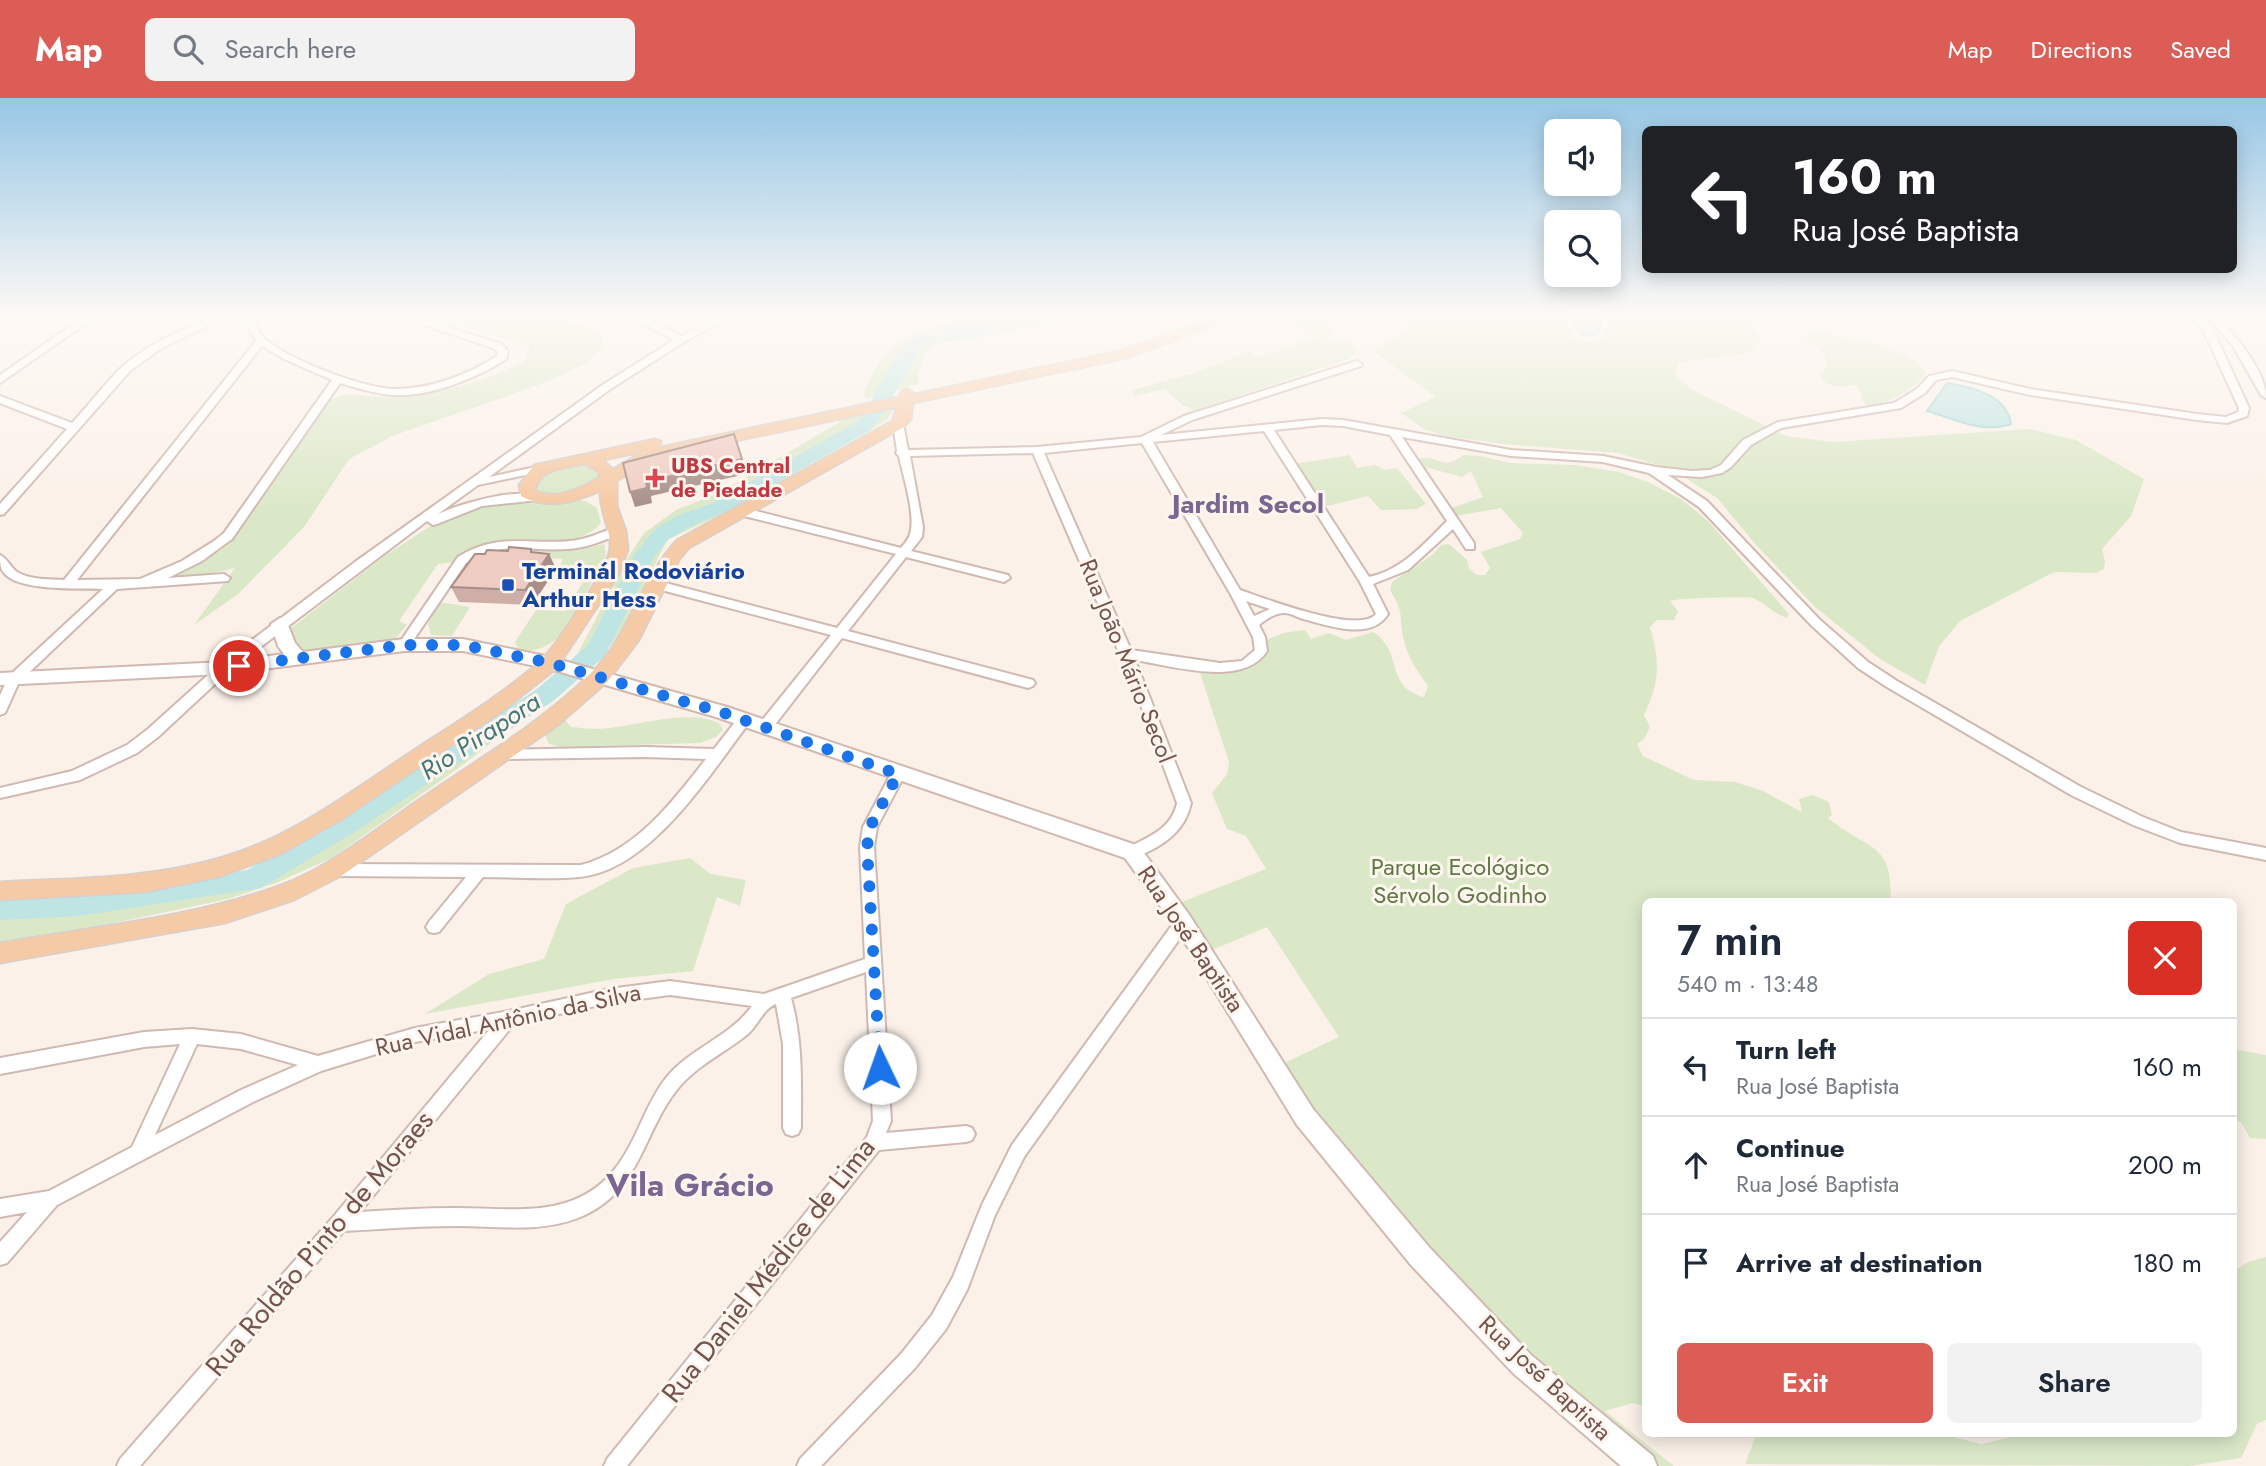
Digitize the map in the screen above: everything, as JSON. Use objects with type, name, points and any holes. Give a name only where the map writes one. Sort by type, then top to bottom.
[{"type":"main road","points":[[862,406],[666,449],[576,495],[546,499],[534,498],[527,492],[527,485],[540,469],[586,458],[862,406],[902,405],[992,382]]},
{"type":"main road","points":[[0,953],[225,913],[286,893],[333,870],[551,720],[632,635],[671,557],[683,544],[744,512],[902,405],[996,382]]},
{"type":"main road","points":[[0,891],[145,883],[218,868],[274,848],[333,814],[560,666],[610,574],[619,550],[617,531],[608,506],[615,475],[647,446]]},
{"type":"main road","points":[[586,458],[615,475]]},
{"type":"main road","points":[[576,495],[608,506]]},
{"type":"street","points":[[0,511],[115,382]]},
{"type":"street","points":[[67,584],[228,382]]},
{"type":"street","points":[[139,584],[183,567],[209,553],[229,536],[335,382]]},
{"type":"street","points":[[351,382],[381,391],[397,392],[438,382]]},
{"type":"street","points":[[0,793],[75,776],[108,762],[153,733],[224,668],[280,624],[615,382]]},
{"type":"street","points":[[1144,438],[1188,418],[1301,382]]},
{"type":"street","points":[[901,453],[1037,450],[1322,422],[1343,423],[1511,453],[1603,458],[1653,470],[1681,473],[1715,471],[1725,467],[1744,444],[1772,427],[1897,406],[1921,391],[1929,382]]},
{"type":"street","points":[[1985,382],[2094,402],[2227,420],[2243,414],[2244,408],[2232,382]]},
{"type":"street","points":[[0,399],[74,428]]},
{"type":"street","points":[[765,727],[906,553],[919,525],[901,453],[902,405]]},
{"type":"street","points":[[1188,418],[1195,436]]},
{"type":"street","points":[[1236,593],[1343,623],[1372,624],[1378,621],[1382,614],[1366,582],[1267,428]]},
{"type":"street","points":[[1394,433],[1470,546]]},
{"type":"street","points":[[1127,654],[1223,667],[1241,666],[1254,660],[1261,651],[1259,637],[1236,593],[1144,438]]},
{"type":"street","name":"Rua João Mário Secol","points":[[1037,450],[1127,654],[1184,803],[1183,817],[1176,827],[1132,852]]},
{"type":"street","points":[[468,487],[540,469]]},
{"type":"street","points":[[1653,470],[1703,505],[1815,622],[1863,665],[1892,684],[2076,791],[2138,821],[2180,837],[2266,854]]},
{"type":"street","points":[[468,487],[484,501]]},
{"type":"street","points":[[359,565],[456,510],[484,501],[534,498]]},
{"type":"street","points":[[437,509],[456,510]]},
{"type":"street","points":[[744,512],[1004,578]]},
{"type":"street","points":[[1366,582],[1399,573],[1453,522]]},
{"type":"street","points":[[404,645],[462,560],[474,551],[488,545],[506,543],[578,544],[617,531]]},
{"type":"street","points":[[1,563],[11,574],[25,581],[67,584],[114,585],[224,578]]},
{"type":"street","points":[[0,710],[7,679],[114,585]]},
{"type":"street","points":[[658,585],[1028,683]]},
{"type":"street","points":[[1252,624],[1262,616],[1285,608]]},
{"type":"street","points":[[280,624],[287,646],[300,659]]},
{"type":"street","name":"Rua José Baptista","points":[[7,679],[224,668],[404,645],[463,645],[595,675],[744,720],[1132,852],[1183,922],[1305,1116],[1420,1256],[1522,1363],[1643,1466]]},
{"type":"street","points":[[333,870],[581,871],[614,861],[636,846],[655,826],[744,720]]},
{"type":"street","points":[[501,754],[718,754]]},
{"type":"street","name":"Rua Daniel Médice de Lima","points":[[614,1466],[874,1142],[882,1121],[867,847],[870,827],[898,774]]},
{"type":"street","points":[[434,927],[479,872]]},
{"type":"street","points":[[807,1466],[908,1361],[939,1322],[960,1283],[988,1211],[1018,1151],[1183,922]]},
{"type":"street","name":"Rua Vidal Antônio da Silva","points":[[0,1208],[51,1199],[247,1097],[318,1064],[415,1035],[609,996],[670,988],[764,1001],[875,962]]},
{"type":"street","points":[[782,995],[788,1015],[792,1047],[792,1128]]},
{"type":"street","points":[[340,1222],[472,1217],[531,1221],[560,1216],[595,1199],[612,1185],[628,1165],[663,1096],[676,1078],[750,1022],[764,1001]]},
{"type":"street","name":"Rua Roldão Pinto de Moraes","points":[[127,1466],[340,1222],[509,1018]]},
{"type":"street","points":[[0,1066],[86,1052],[159,1036],[221,1036],[255,1043],[318,1064]]},
{"type":"street","points":[[138,1153],[192,1037]]},
{"type":"street","points":[[874,1142],[966,1134]]},
{"type":"street","points":[[0,1256],[51,1199]]},
{"type":"green space","points":[[475,382],[548,382],[392,436],[349,459],[304,527],[238,594],[194,625],[235,568],[206,575],[179,575],[235,538],[330,400],[346,395],[394,397]]},
{"type":"green space","points":[[869,382],[918,382],[866,398],[864,392]]},
{"type":"green space","points":[[1161,382],[1280,382],[1193,411],[1188,406],[1183,406],[1165,389],[1134,396],[1131,390]]},
{"type":"green space","points":[[1415,382],[1683,382],[1691,389],[1786,436],[1833,442],[2029,429],[2076,440],[2144,479],[2131,516],[2102,549],[2104,569],[2096,573],[2054,572],[1960,621],[1939,646],[1925,685],[1880,659],[1815,607],[1757,546],[1717,498],[1671,469],[1618,453],[1503,444],[1445,436],[1424,429],[1401,413],[1436,397]]},
{"type":"green space","points":[[1918,382],[1885,403],[1869,408],[1863,401],[1858,385],[1836,386],[1826,383]]},
{"type":"green space","points":[[891,408],[888,419],[869,431],[840,445],[747,502],[667,540],[619,637],[611,645],[574,661],[627,559],[644,533],[676,510],[719,493],[850,416]]},
{"type":"green space","points":[[1350,455],[1357,468],[1375,465],[1385,470],[1397,468],[1426,504],[1416,509],[1381,510],[1368,496],[1323,507],[1294,464]]},
{"type":"green space","name":"Parque Ecológico Sérvolo Godinho","points":[[1463,455],[1481,456],[1510,463],[1576,465],[1619,472],[1648,482],[1681,499],[1709,522],[1789,614],[1787,618],[1782,616],[1748,597],[1670,601],[1678,611],[1674,620],[1657,620],[1650,627],[1656,651],[1657,672],[1644,715],[1650,727],[1644,739],[1637,744],[1643,756],[1694,780],[1735,782],[1763,791],[1802,812],[1799,799],[1813,795],[1829,802],[1832,815],[1828,818],[1875,849],[1888,868],[1890,898],[1642,898],[1642,1405],[1633,1403],[1605,1411],[1674,1466],[1656,1466],[1637,1451],[1467,1297],[1341,1149],[1280,1065],[1339,1037],[1267,927],[1207,952],[1174,905],[1266,869],[1246,836],[1227,829],[1212,793],[1227,774],[1229,762],[1200,673],[1233,672],[1253,666],[1261,660],[1266,640],[1284,633],[1305,630],[1311,639],[1329,633],[1346,640],[1373,632],[1388,649],[1398,677],[1404,685],[1424,697],[1428,686],[1407,651],[1399,608],[1390,590],[1392,582],[1432,555],[1441,545],[1449,544],[1467,560],[1469,569],[1477,575],[1485,575],[1490,568],[1481,552],[1520,539],[1523,533],[1501,508],[1456,516],[1449,509],[1483,497],[1471,471],[1462,477],[1429,468],[1422,473],[1413,459],[1429,458],[1447,463]]},
{"type":"green space","points":[[587,464],[598,469],[599,478],[584,488],[558,495],[532,489],[535,482],[547,472]]},
{"type":"green space","points":[[574,500],[586,501],[597,508],[601,523],[586,535],[569,540],[492,542],[474,549],[456,562],[438,564],[399,621],[407,625],[397,637],[383,645],[298,652],[286,632],[383,557],[432,525],[465,509],[508,501],[554,504]]},
{"type":"green space","points":[[604,544],[604,563],[594,571],[586,572],[559,572],[562,559],[506,555],[500,554],[499,549],[577,550]]},
{"type":"green space","points":[[585,579],[593,580],[570,624],[562,633],[543,647],[528,652],[519,649],[515,642],[536,610],[565,611]]},
{"type":"green space","points":[[439,602],[470,607],[452,636],[431,635],[428,624]]},
{"type":"green space","points":[[551,682],[567,684],[464,764],[332,858],[276,883],[228,899],[0,947],[0,914],[239,877],[283,859]]},
{"type":"green space","points":[[566,713],[565,720],[571,727],[604,729],[696,717],[720,724],[723,730],[716,737],[700,743],[560,747],[549,744],[545,735]]},
{"type":"green space","points":[[690,858],[711,874],[746,880],[740,906],[717,897],[693,971],[614,979],[425,1014],[489,974],[544,959],[566,904],[633,868]]},
{"type":"green space","points":[[2237,1051],[2266,1055],[2266,1139],[2250,1138],[2241,1122],[2237,1121]]},
{"type":"green space","points":[[2266,1257],[2266,1420],[2257,1424],[2241,1458],[2190,1466],[1745,1464],[1755,1437],[1954,1437],[1981,1444],[2012,1437],[2237,1437],[2237,1269],[2248,1262]]},
{"type":"water","points":[[1947,383],[1977,390],[1996,399],[2008,414],[2011,424],[2000,427],[1979,426],[1927,411]]},
{"type":"building","points":[[734,434],[742,459],[646,482],[647,488],[630,492],[623,463]]},
{"type":"building","points":[[509,547],[549,554],[525,590],[451,587],[475,554],[485,554],[487,550],[508,551]]},
{"type":"waterway","name":"Rio Pirapora","points":[[0,909],[79,905],[252,880],[347,824],[545,695],[597,650],[644,555],[662,534],[686,520],[720,507],[862,427],[872,417],[892,382]]},
{"type":"place","name":"UBS Central de Piedade","points":[[655,478]]},
{"type":"place","name":"Terminál Rodoviário Arthur Hess","points":[[508,585]]},
{"type":"district","name":"Jardim Secol","points":[[1248,504]]},
{"type":"district","name":"Vila Grácio","points":[[690,1185]]},
{"type":"route","points":[[239,666],[429,643],[507,652],[721,712],[898,774],[870,827],[867,847],[880,1068]]}]
